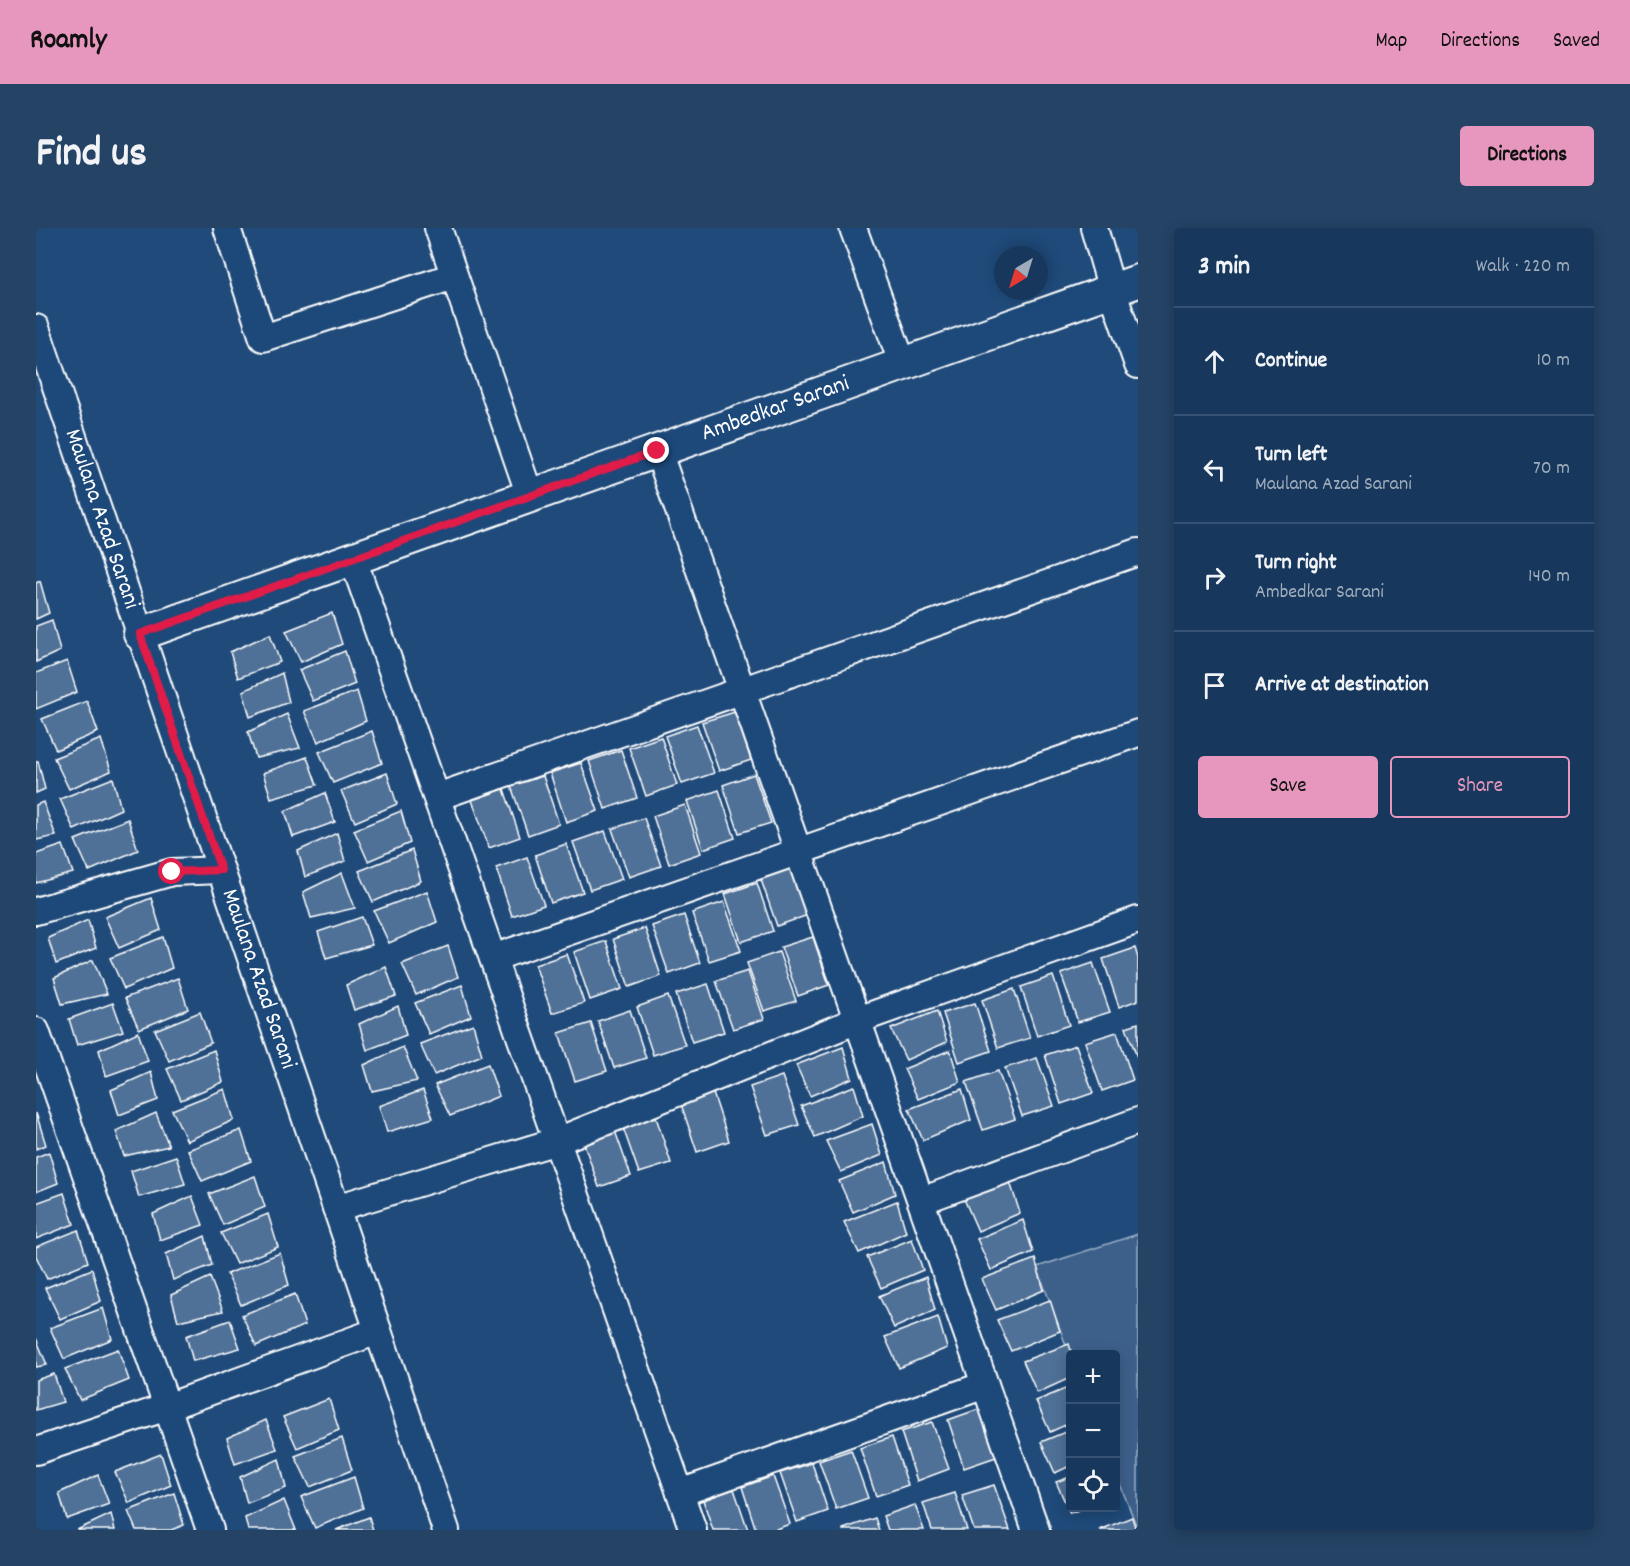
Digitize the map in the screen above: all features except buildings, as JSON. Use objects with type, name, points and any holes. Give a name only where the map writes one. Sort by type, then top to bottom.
[{"type":"street","points":[[227,228],[263,338],[454,276]]},
{"type":"street","points":[[438,228],[530,496]]},
{"type":"street","points":[[853,228],[903,364]]},
{"type":"street","points":[[1094,229],[1125,286],[1138,365]]},
{"type":"street","name":"Ambedkar Sarani","points":[[140,634],[1125,286]]},
{"type":"street","name":"Maulana Azad Sarani","points":[[36,328],[446,1530]]},
{"type":"street","points":[[657,451],[1036,1530]]},
{"type":"street","points":[[437,797],[1138,552]]},
{"type":"street","points":[[353,559],[693,1530]]},
{"type":"street","points":[[493,958],[1138,733]]},
{"type":"street","points":[[36,911],[172,872],[221,870]]},
{"type":"street","points":[[336,1208],[557,1141],[858,1020],[1138,920]]},
{"type":"street","points":[[36,1031],[210,1530]]},
{"type":"street","points":[[921,1201],[1138,1121]]},
{"type":"street","points":[[36,1451],[167,1407],[378,1331]]},
{"type":"street","points":[[680,1493],[986,1385]]},
{"type":"shaded area","points":[[1138,1234],[1138,1530],[1120,1484],[1120,1350],[1068,1350],[1037,1267]]},
{"type":"route","points":[[172,872],[221,870],[140,634],[657,451]]}]
